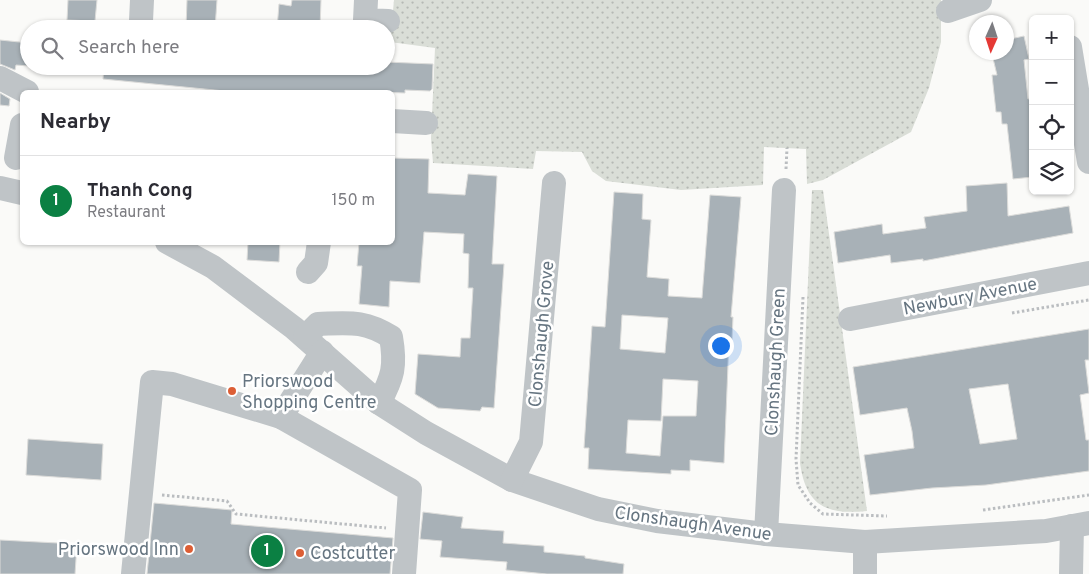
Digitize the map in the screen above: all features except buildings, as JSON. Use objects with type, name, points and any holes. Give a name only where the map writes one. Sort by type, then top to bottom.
[{"type":"street","points":[[365,20],[366,0]]},
{"type":"street","points":[[948,11],[980,0]]},
{"type":"street","points":[[1072,60],[1089,162]]},
{"type":"street","points":[[0,78],[23,90]]},
{"type":"street","points":[[395,121],[426,123]]},
{"type":"street","points":[[16,158],[20,136]]},
{"type":"street","name":"Clonshaugh Grove","points":[[512,480],[531,442],[554,183]]},
{"type":"street","points":[[0,188],[20,193]]},
{"type":"street","name":"Clonshaugh Green","points":[[766,534],[784,190]]},
{"type":"street","name":"Clonshaugh Avenue","points":[[172,245],[214,267],[313,345],[378,403],[426,433],[512,480],[598,509],[657,521],[766,534],[865,542],[1046,531],[1081,525]]},
{"type":"street","points":[[308,272],[316,262],[318,245]]},
{"type":"street","name":"Newbury Avenue","points":[[850,319],[1089,273]]},
{"type":"street","points":[[281,417],[313,345],[318,324],[352,323],[374,326],[391,337],[394,357],[392,379],[378,403]]},
{"type":"street","points":[[133,574],[152,382],[172,384],[281,417],[410,490],[404,574]]},
{"type":"street","points":[[1071,574],[1081,525]]},
{"type":"street","points":[[865,542],[865,574]]},
{"type":"path","points":[[784,190],[787,148]]},
{"type":"path","points":[[804,288],[796,459],[798,485],[810,503],[823,514],[888,516]]},
{"type":"path","points":[[141,493],[226,501],[236,514],[408,530]]},
{"type":"path","points":[[975,511],[1089,495]]},
{"type":"shaded area","points":[[394,0],[941,0],[941,42],[929,88],[911,132],[823,180],[807,184],[806,149],[764,147],[763,185],[681,190],[606,181],[592,171],[582,152],[536,151],[533,169],[433,163],[431,138],[435,48],[395,43],[395,20],[392,20]]},
{"type":"shaded area","points":[[812,190],[823,190],[867,511],[840,511],[820,505],[807,489],[800,463]]},
{"type":"place","name":"Priorswood Shopping Centre","points":[[232,391]]},
{"type":"place","name":"Priorswood Inn","points":[[189,549]]},
{"type":"place","name":"Thanh Cong","points":[[267,551]]},
{"type":"place","name":"Costcutter","points":[[300,553]]}]
